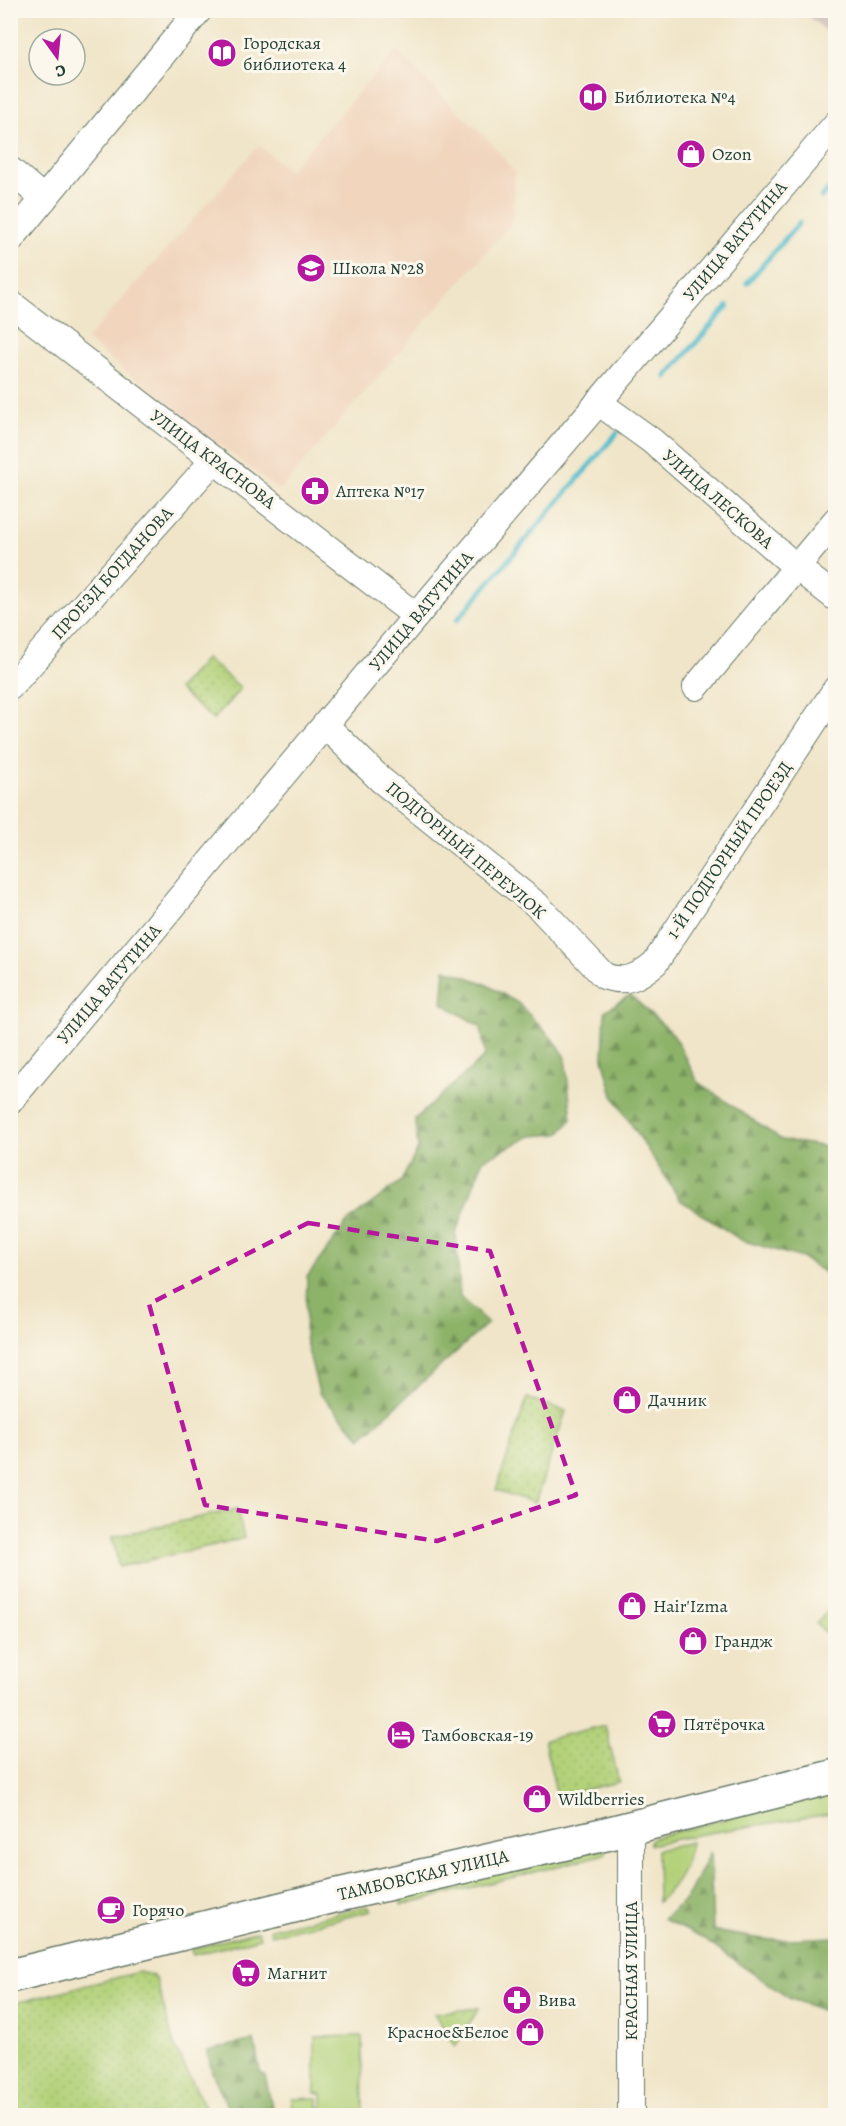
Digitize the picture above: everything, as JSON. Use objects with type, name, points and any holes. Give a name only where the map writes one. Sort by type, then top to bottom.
[{"type":"main road","name":"ТАМБОВСКАЯ УЛИЦА","points":[[10,1976],[836,1776]]},
{"type":"street","points":[[10,240],[199,10]]},
{"type":"street","name":"УЛИЦА ВАТУТИНА","points":[[10,1101],[416,616],[836,124]]},
{"type":"street","points":[[10,170],[44,199]]},
{"type":"street","name":"УЛИЦА КРАСНОВА","points":[[10,303],[416,616]]},
{"type":"street","name":"УЛИЦА ЛЕСКОВА","points":[[598,402],[652,441],[795,566],[836,598]]},
{"type":"street","name":"ПРОЕЗД БОГДАНОВА","points":[[10,687],[214,460]]},
{"type":"street","points":[[696,687],[795,566],[836,520]]},
{"type":"street","name":"1-Й ПОДГОРНЫЙ ПРОЕЗД","points":[[604,976],[616,981],[630,980],[643,973],[654,963],[836,689]]},
{"type":"street","name":"ПОДГОРНЫЙ ПЕРЕУЛОК","points":[[326,726],[381,780],[537,905],[604,976]]},
{"type":"street","name":"КРАСНАЯ УЛИЦА","points":[[631,1827],[631,2115]]},
{"type":"highlighted area","points":[[308,1223],[490,1251],[576,1495],[437,1541],[205,1505],[149,1304]]},
{"type":"shaded area","points":[[801,11],[835,11],[834,37]]},
{"type":"shaded area","name":"Школа №28","points":[[396,51],[493,145],[515,173],[511,223],[279,491],[86,340],[259,145],[289,171]]},
{"type":"green space","points":[[206,658],[241,688],[213,720],[178,689]]},
{"type":"green space","points":[[445,969],[484,983],[518,1003],[558,1045],[565,1057],[572,1119],[559,1134],[531,1136],[483,1160],[456,1233],[460,1297],[488,1323],[361,1438],[319,1393],[305,1338],[307,1277],[347,1222],[401,1181],[418,1149],[415,1119],[485,1056],[481,1027],[442,1003]]},
{"type":"green space","points":[[630,995],[673,1034],[698,1082],[782,1140],[835,1148],[835,1279],[802,1258],[741,1240],[680,1200],[613,1096],[603,1058],[605,1011]]},
{"type":"green space","points":[[527,1398],[566,1411],[535,1503],[496,1490]]},
{"type":"green space","points":[[237,1509],[244,1538],[119,1567],[112,1537]]},
{"type":"green space","points":[[829,1610],[835,1617],[834,1641],[816,1623]]},
{"type":"green space","points":[[605,1725],[619,1782],[557,1796],[544,1740]]},
{"type":"green space","points":[[835,1790],[835,1813],[696,1835],[649,1845],[652,1838]]},
{"type":"green space","points":[[691,1842],[687,1860],[680,1875],[671,1889],[658,1902],[657,1850]]},
{"type":"green space","points":[[603,1846],[606,1854],[401,1905],[401,1896]]},
{"type":"green space","points":[[710,1851],[713,1931],[768,1940],[835,1937],[835,2015],[789,1998],[700,1937],[663,1919],[687,1898]]},
{"type":"green space","points":[[368,1906],[371,1911],[271,1935],[270,1929]]},
{"type":"green space","points":[[258,1931],[260,1938],[193,1955],[192,1949]]},
{"type":"green space","points":[[139,1972],[156,1979],[174,2045],[209,2115],[11,2115],[11,2004]]},
{"type":"green space","points":[[479,2008],[455,2047],[434,2013]]},
{"type":"green space","points":[[362,2036],[363,2111],[345,2111],[345,2115],[322,2115],[322,2094],[315,2093],[315,2037]]},
{"type":"green space","points":[[254,2040],[260,2072],[265,2076],[274,2115],[231,2115],[212,2072],[207,2051]]},
{"type":"green space","points":[[318,2098],[318,2115],[293,2115],[292,2099]]},
{"type":"waterway","points":[[821,197],[836,181]]},
{"type":"waterway","points":[[747,283],[799,223]]},
{"type":"waterway","points":[[666,377],[728,306]]},
{"type":"waterway","points":[[457,620],[617,433]]},
{"type":"place","name":"Городская библиотека 4","points":[[222,53]]},
{"type":"place","name":"Библиотека №4","points":[[593,97]]},
{"type":"place","name":"Ozon","points":[[691,154]]},
{"type":"place","name":"Школа №28","points":[[311,268]]},
{"type":"place","name":"Аптека №17","points":[[315,491]]},
{"type":"place","name":"Дачник","points":[[627,1400]]},
{"type":"place","name":"Hair'Izma","points":[[632,1606]]},
{"type":"place","name":"Грандж","points":[[693,1641]]},
{"type":"place","name":"Пятёрочка","points":[[662,1724]]},
{"type":"place","name":"Тамбовская-19","points":[[401,1735]]},
{"type":"place","name":"Wildberries","points":[[537,1799]]},
{"type":"place","name":"Горячо","points":[[111,1910]]},
{"type":"place","name":"Магнит","points":[[246,1973]]},
{"type":"place","name":"Вива","points":[[517,2000]]},
{"type":"place","name":"Красное&Белое","points":[[530,2032]]}]
